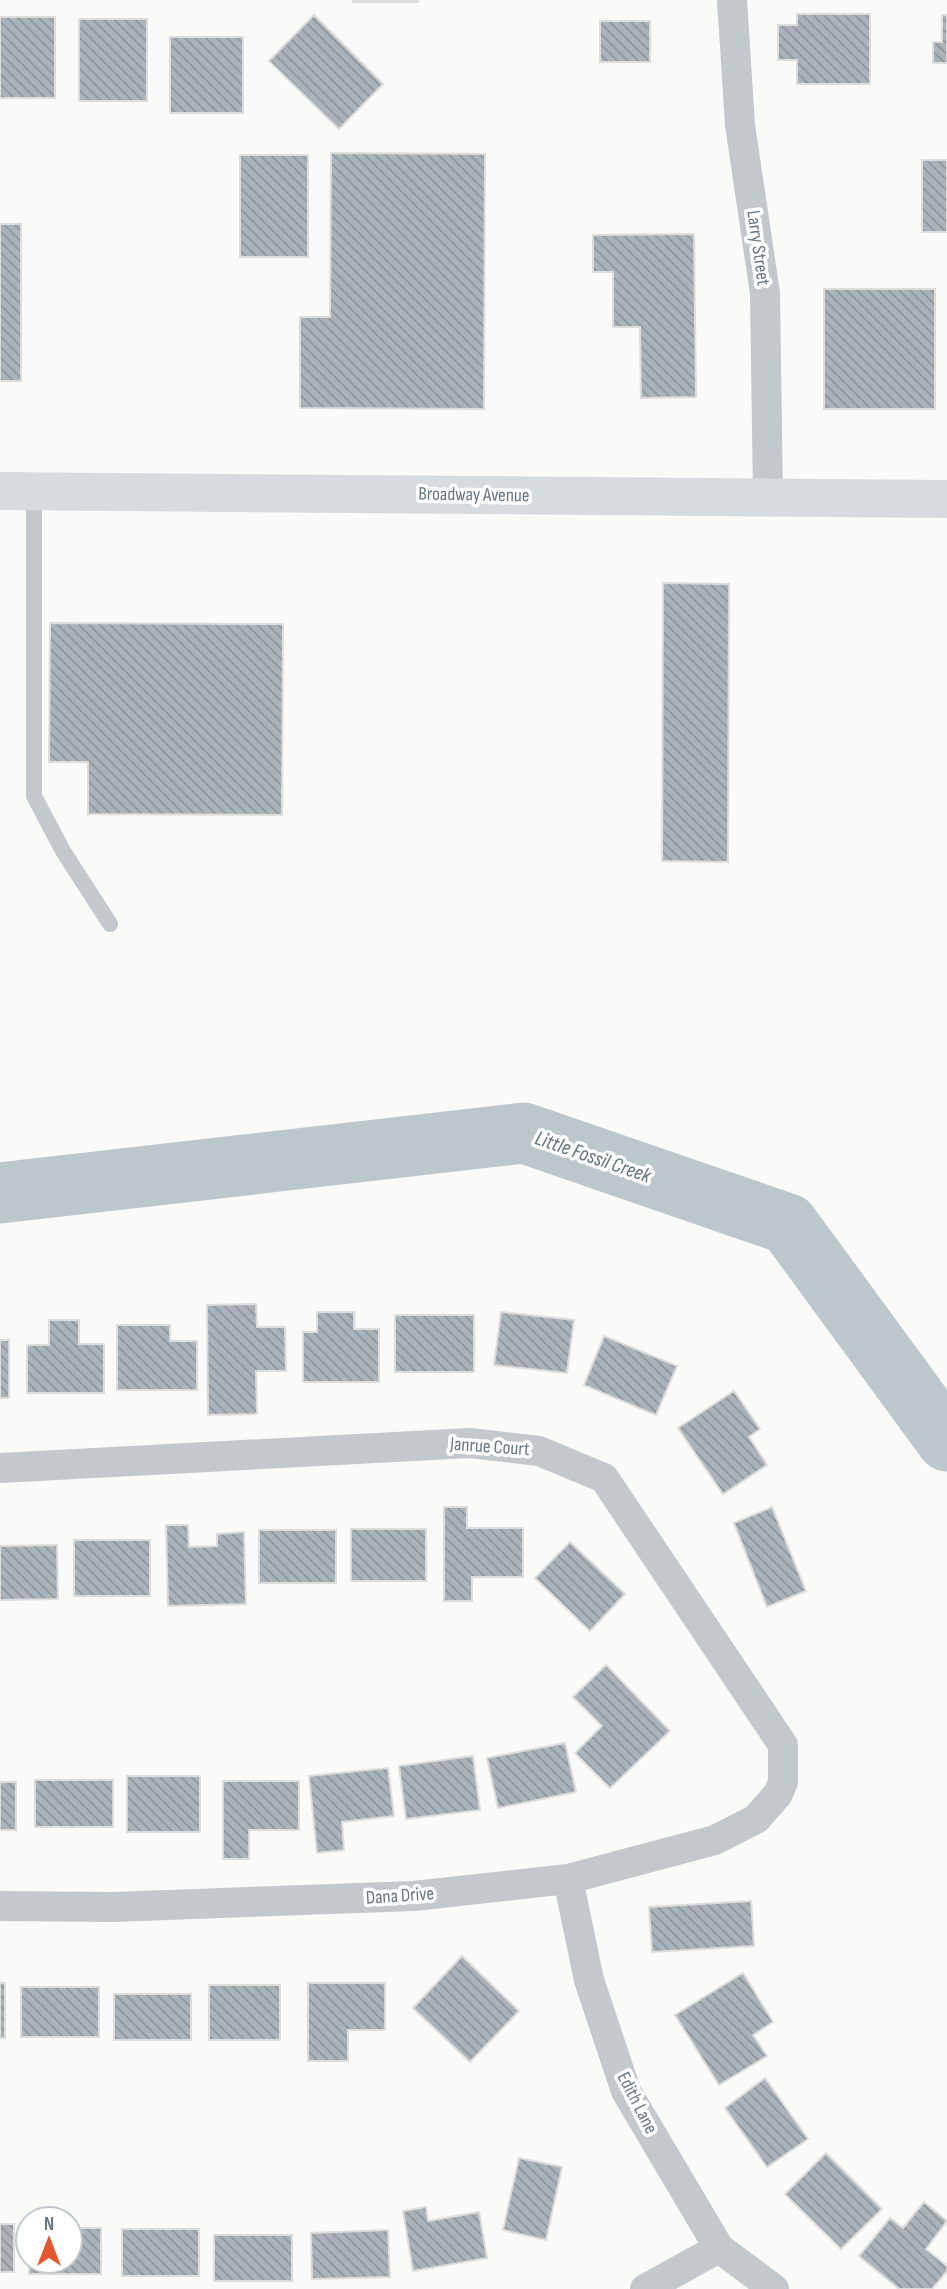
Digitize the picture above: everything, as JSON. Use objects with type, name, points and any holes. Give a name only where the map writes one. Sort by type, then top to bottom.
[{"type":"main road","name":"Broadway Avenue","points":[[17,491],[947,499]]},
{"type":"street","name":"Larry Street","points":[[732,0],[740,125],[765,293],[768,498]]},
{"type":"street","name":"Janrue Court","points":[[0,1468],[470,1443],[539,1451],[604,1478],[783,1745],[783,1782],[778,1794]]},
{"type":"street","name":"Dana Drive","points":[[0,1906],[113,1908],[414,1896],[568,1880],[715,1840],[756,1819],[778,1794]]},
{"type":"street","name":"Edith Lane","points":[[568,1880],[589,1980],[626,2091],[719,2248],[774,2289]]},
{"type":"street","points":[[645,2289],[719,2248]]},
{"type":"lane","points":[[17,491],[34,796],[63,851],[110,924]]},
{"type":"building","points":[[418,0],[418,2],[353,2]]},
{"type":"building","points":[[797,14],[870,14],[870,84],[797,84],[797,60],[778,60],[778,25],[797,25]]},
{"type":"building","points":[[314,15],[383,84],[339,129],[269,61]]},
{"type":"building","points":[[942,15],[947,15],[947,63],[933,63],[933,42],[942,42]]},
{"type":"building","points":[[0,17],[55,17],[55,98],[0,98]]},
{"type":"building","points":[[79,19],[147,19],[147,101],[79,101]]},
{"type":"building","points":[[600,21],[650,21],[650,62],[600,62]]},
{"type":"building","points":[[170,37],[243,37],[243,113],[170,113]]},
{"type":"building","points":[[331,153],[485,154],[484,409],[300,408],[300,317],[330,317]]},
{"type":"building","points":[[240,155],[308,155],[308,257],[240,257]]},
{"type":"building","points":[[922,160],[947,160],[947,232],[922,232]]},
{"type":"building","points":[[0,224],[21,224],[21,381],[0,381]]},
{"type":"building","points":[[694,234],[696,397],[641,398],[640,327],[613,327],[613,272],[593,272],[593,235]]},
{"type":"building","points":[[824,289],[935,289],[935,409],[824,409]]},
{"type":"building","points":[[663,583],[729,584],[728,862],[662,861]]},
{"type":"building","points":[[50,623],[283,624],[282,815],[88,814],[88,762],[49,762]]},
{"type":"building","points":[[256,1304],[257,1327],[285,1327],[286,1371],[256,1371],[257,1414],[208,1415],[207,1305]]},
{"type":"building","points":[[317,1312],[354,1312],[354,1329],[379,1329],[379,1382],[303,1382],[303,1332],[317,1332]]},
{"type":"building","points":[[501,1312],[574,1320],[567,1373],[494,1365]]},
{"type":"building","points":[[395,1315],[474,1315],[474,1372],[395,1372]]},
{"type":"building","points":[[49,1320],[79,1320],[79,1344],[104,1344],[104,1393],[27,1393],[27,1345],[49,1345]]},
{"type":"building","points":[[117,1325],[170,1325],[170,1341],[197,1341],[197,1390],[117,1390]]},
{"type":"building","points":[[604,1336],[677,1366],[656,1415],[584,1385]]},
{"type":"building","points":[[0,1340],[9,1340],[9,1398],[0,1398]]},
{"type":"building","points":[[734,1391],[760,1429],[749,1437],[767,1465],[723,1494],[678,1428]]},
{"type":"building","points":[[444,1507],[467,1507],[467,1528],[523,1528],[523,1577],[472,1577],[472,1601],[444,1601]]},
{"type":"building","points":[[772,1507],[806,1591],[767,1607],[734,1523]]},
{"type":"building","points":[[166,1525],[188,1525],[189,1547],[217,1546],[217,1534],[244,1532],[246,1604],[168,1606]]},
{"type":"building","points":[[351,1529],[426,1529],[426,1581],[351,1581]]},
{"type":"building","points":[[259,1530],[336,1530],[336,1583],[259,1583]]},
{"type":"building","points":[[74,1540],[150,1540],[150,1596],[74,1596]]},
{"type":"building","points":[[570,1542],[625,1594],[590,1631],[535,1578]]},
{"type":"building","points":[[57,1545],[58,1599],[0,1600],[0,1546]]},
{"type":"building","points":[[606,1665],[670,1731],[610,1788],[575,1753],[602,1726],[573,1697]]},
{"type":"building","points":[[565,1743],[576,1792],[498,1808],[487,1758]]},
{"type":"building","points":[[473,1756],[480,1810],[406,1819],[399,1766]]},
{"type":"building","points":[[388,1768],[394,1816],[342,1822],[344,1850],[317,1853],[309,1776]]},
{"type":"building","points":[[127,1776],[200,1776],[200,1832],[127,1832]]},
{"type":"building","points":[[35,1780],[113,1780],[113,1827],[35,1827]]},
{"type":"building","points":[[223,1781],[299,1781],[299,1830],[249,1830],[249,1859],[223,1859]]},
{"type":"building","points":[[0,1782],[16,1782],[16,1830],[0,1830]]},
{"type":"building","points":[[751,1901],[754,1946],[652,1952],[649,1907]]},
{"type":"building","points":[[462,1956],[519,2011],[470,2062],[413,2008]]},
{"type":"building","points":[[743,1973],[773,2022],[753,2035],[767,2056],[719,2085],[675,2015]]},
{"type":"building","points":[[0,1983],[5,1983],[5,2038],[0,2038]]},
{"type":"building","points":[[308,1983],[385,1983],[385,2030],[348,2030],[348,2061],[308,2061]]},
{"type":"building","points":[[209,1985],[280,1985],[280,2040],[209,2040]]},
{"type":"building","points":[[21,1987],[99,1987],[99,2037],[21,2037]]},
{"type":"building","points":[[114,1994],[191,1994],[191,2040],[114,2040]]},
{"type":"building","points":[[765,2078],[808,2139],[767,2167],[725,2108]]},
{"type":"building","points":[[826,2153],[882,2209],[841,2249],[785,2194]]},
{"type":"building","points":[[519,2158],[562,2167],[546,2240],[503,2230]]},
{"type":"building","points":[[924,2202],[947,2221],[926,2249],[947,2266],[947,2271],[932,2289],[899,2289],[859,2256],[890,2218],[903,2228]]},
{"type":"building","points":[[426,2207],[428,2221],[479,2212],[487,2258],[413,2271],[403,2211]]},
{"type":"building","points":[[0,2224],[14,2224],[14,2272],[0,2272]]},
{"type":"building","points":[[84,2228],[101,2228],[101,2274],[84,2274]]},
{"type":"building","points":[[122,2229],[199,2229],[199,2276],[122,2276]]},
{"type":"building","points":[[388,2230],[390,2277],[312,2279],[311,2233]]},
{"type":"building","points":[[214,2235],[292,2235],[292,2281],[214,2281]]},
{"type":"waterway","name":"Little Fossil Creek","points":[[0,1193],[524,1133],[788,1224],[947,1441]]}]
